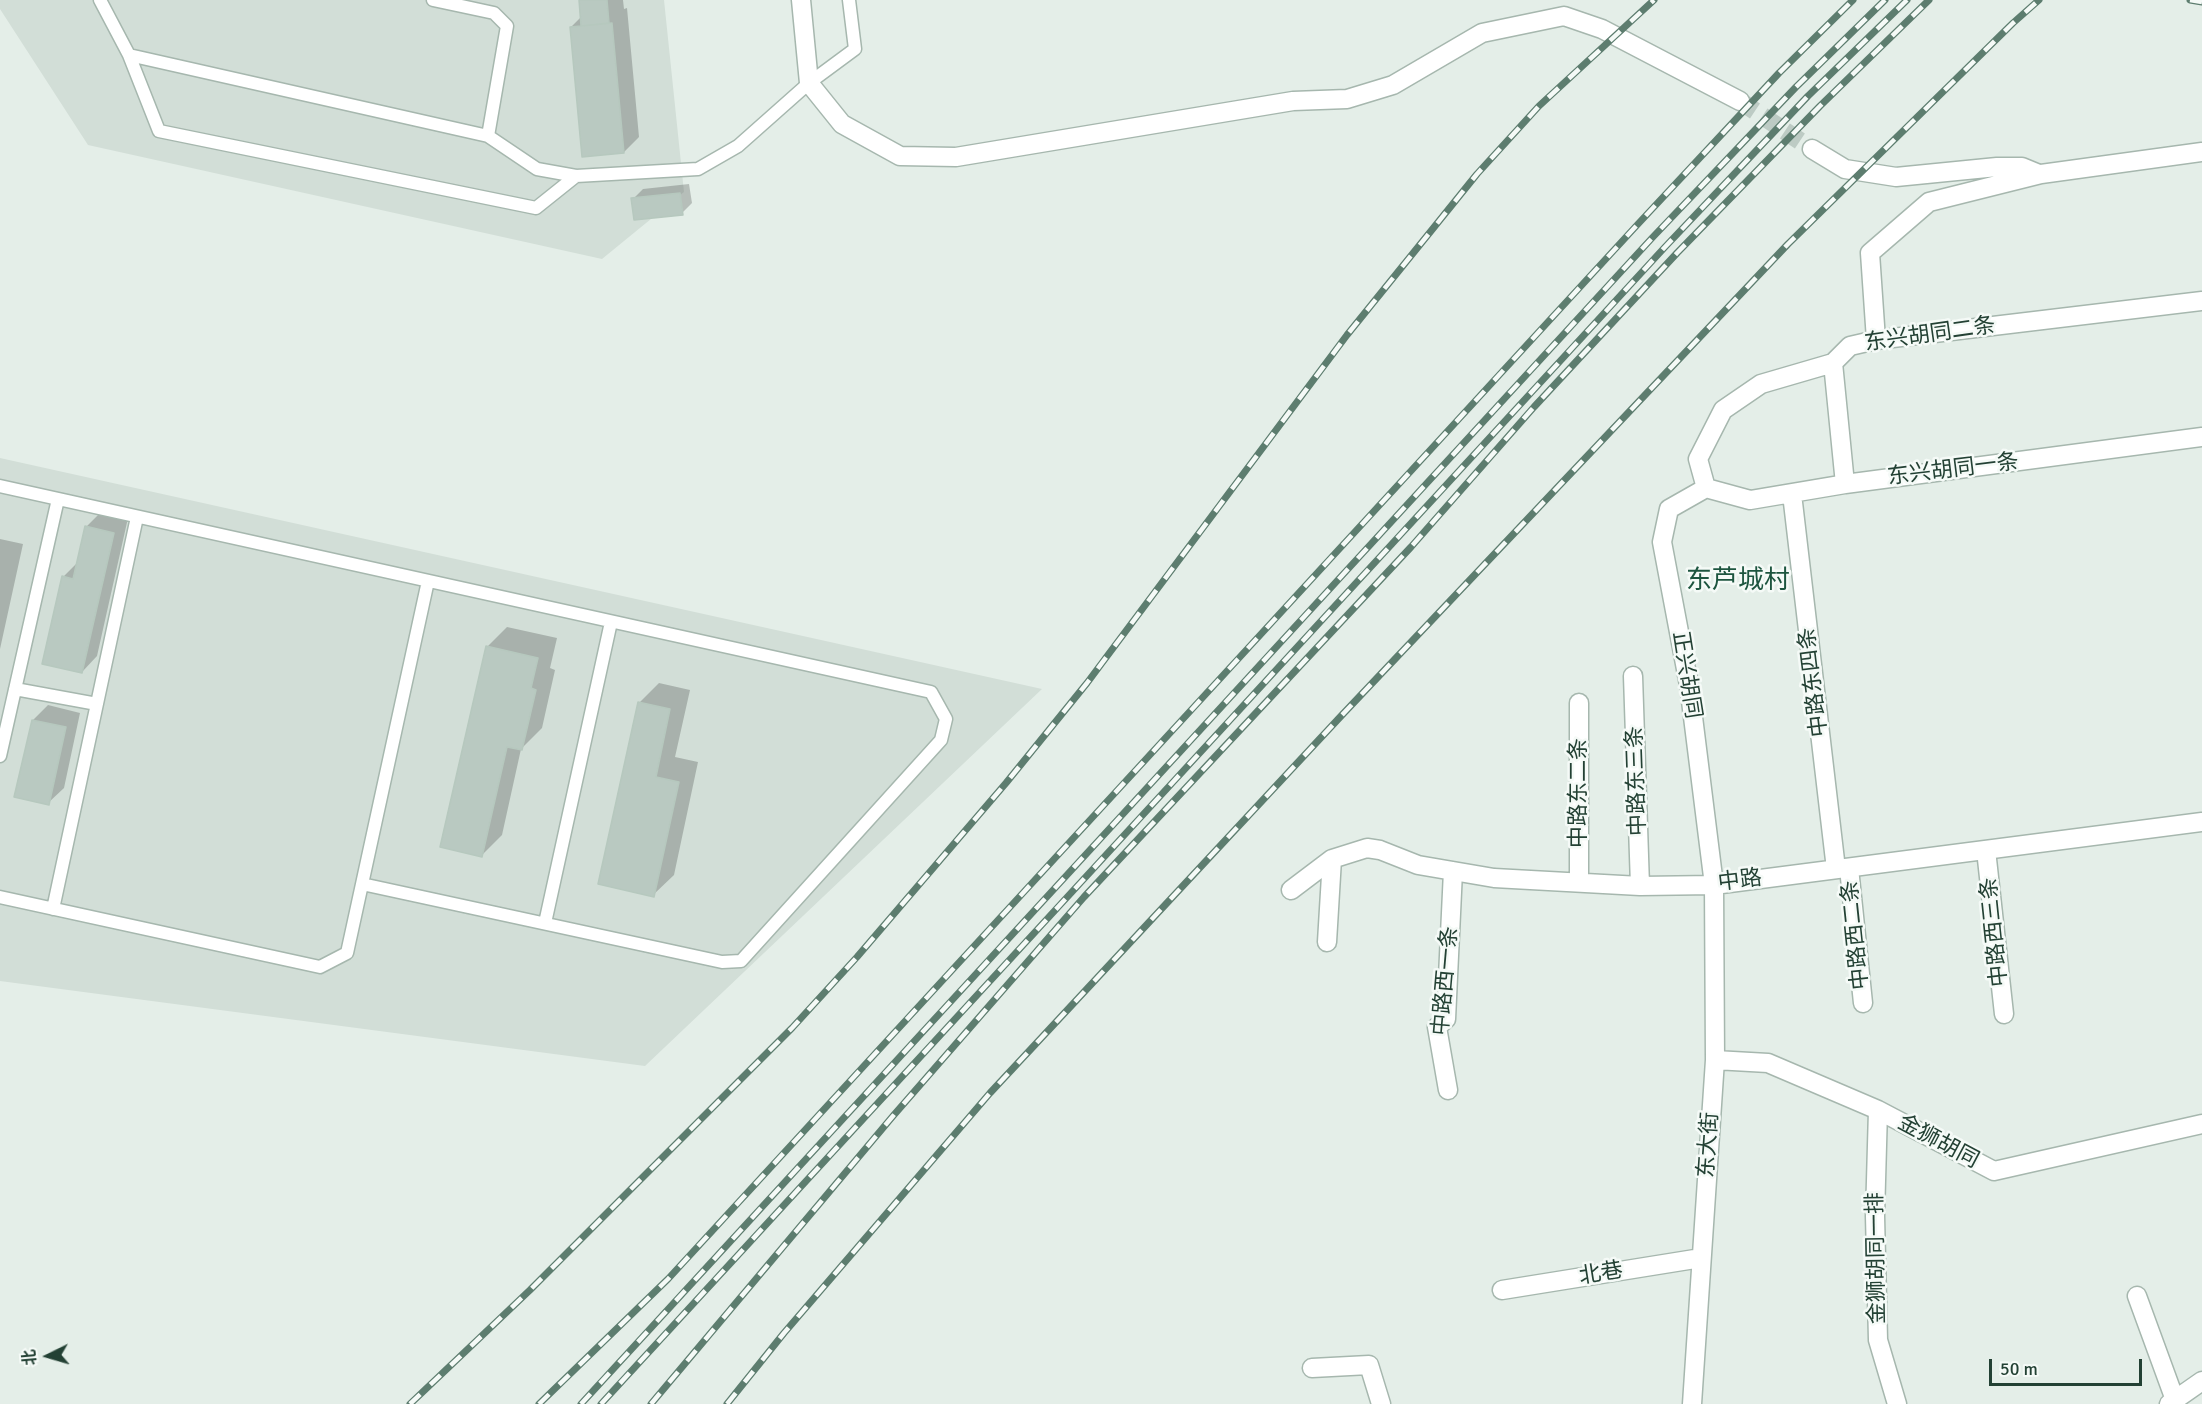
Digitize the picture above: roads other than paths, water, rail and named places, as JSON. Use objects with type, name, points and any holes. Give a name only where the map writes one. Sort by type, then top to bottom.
[{"type":"street","points":[[801,0],[809,83],[842,124],[900,156],[956,157],[1293,101],[1347,99],[1393,85],[1482,33],[1564,16],[1602,29],[1740,101]]},
{"type":"street","points":[[1812,149],[1845,169],[1896,177],[1997,167],[2022,167],[2041,174]]},
{"type":"street","points":[[1876,340],[1870,253],[1929,202],[2041,174],[2202,152]]},
{"type":"street","name":"东兴胡同二条","points":[[1706,488],[1698,459],[1723,410],[1761,384],[1833,363],[1850,346],[1876,340],[2202,301]]},
{"type":"street","points":[[1833,363],[1845,484]]},
{"type":"street","name":"东兴胡同一条","points":[[1706,488],[1750,500],[1845,484],[2202,437]]},
{"type":"street","name":"正兴胡同","points":[[1706,488],[1669,509],[1662,542],[1689,685],[1714,885]]},
{"type":"street","name":"中路东四条","points":[[1792,494],[1842,869]]},
{"type":"street","name":"中路东三条","points":[[1634,676],[1640,886]]},
{"type":"street","name":"中路东二条","points":[[1579,703],[1579,882]]},
{"type":"street","name":"中路","points":[[1291,890],[1332,859],[1367,848],[1380,850],[1418,865],[1494,878],[1640,886],[1714,885],[2202,822]]},
{"type":"street","name":"中路西三条","points":[[1986,850],[2004,1014]]},
{"type":"street","points":[[1327,942],[1332,859]]},
{"type":"street","name":"中路西二条","points":[[1842,869],[1863,1003]]},
{"type":"street","name":"中路西一条","points":[[1448,1090],[1437,1027],[1446,1019],[1453,871]]},
{"type":"street","name":"东大街","points":[[1692,1404],[1715,1060],[1714,885]]},
{"type":"street","name":"金狮胡同","points":[[1715,1060],[1768,1063],[1878,1110],[1994,1172],[2202,1124]]},
{"type":"street","name":"金狮胡同一排","points":[[1878,1110],[1875,1216],[1878,1340],[1897,1404]]},
{"type":"street","name":"北巷","points":[[1502,1290],[1701,1258]]},
{"type":"street","points":[[2137,1296],[2172,1402],[2202,1381]]},
{"type":"street","points":[[1312,1368],[1369,1365],[1381,1404]]},
{"type":"lane","points":[[100,0],[129,55],[159,131],[536,208],[576,176]]},
{"type":"lane","points":[[433,0],[494,13],[507,26],[488,136]]},
{"type":"lane","points":[[129,55],[488,136],[537,169],[576,176],[698,169],[738,146],[809,83],[855,49],[849,0]]},
{"type":"lane","points":[[0,486],[931,692],[946,719],[941,740],[741,961],[722,962],[362,884]]},
{"type":"lane","points":[[0,756],[58,499]]},
{"type":"lane","points":[[52,909],[137,517]]},
{"type":"lane","points":[[0,897],[320,967],[347,953],[428,581]]},
{"type":"lane","points":[[545,923],[611,622]]},
{"type":"lane","points":[[15,688],[97,704]]},
{"type":"tunnel","points":[[1740,101],[1812,149]]},
{"type":"railway","points":[[410,1404],[530,1290],[792,1028],[857,957],[1006,783],[1087,683],[1347,335],[1477,174],[1539,106],[1654,0]]},
{"type":"railway","points":[[539,1404],[668,1279],[1638,224],[1779,73],[1853,0]]},
{"type":"railway","points":[[581,1404],[1652,238],[1796,87],[1885,0]]},
{"type":"railway","points":[[601,1404],[1665,247],[1808,96],[1907,0]]},
{"type":"railway","points":[[651,1404],[893,1116],[1084,897],[1411,547],[1534,407],[1677,253],[1820,106],[1929,0]]},
{"type":"railway","points":[[727,1404],[784,1333],[990,1093],[1342,715],[1788,244],[2039,0]]},
{"type":"railway","points":[[2190,0],[2202,2]]},
{"type":"district","name":"东芦城村","points":[[1738,581]]}]
